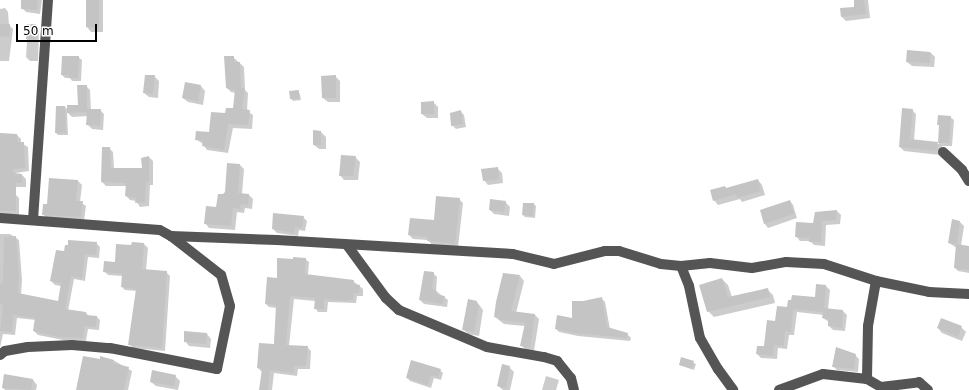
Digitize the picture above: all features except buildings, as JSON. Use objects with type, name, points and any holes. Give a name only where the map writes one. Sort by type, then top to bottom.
[{"type":"street","points":[[33,220],[48,0]]},
{"type":"street","points":[[943,152],[962,170],[969,181]]},
{"type":"street","points":[[0,218],[160,230],[171,236],[221,275],[230,306],[217,369],[110,348],[72,345],[28,347],[5,351],[0,355]]},
{"type":"street","points":[[171,236],[277,240],[347,246],[513,254],[554,264],[605,250],[619,250],[661,264],[681,266],[710,263],[752,268],[786,262],[824,264],[876,281],[929,292],[969,294]]},
{"type":"street","points":[[347,246],[386,298],[400,310],[487,347],[544,357],[557,362],[570,378],[574,390]]},
{"type":"street","points":[[681,266],[689,286],[700,338],[718,369],[733,390]]},
{"type":"street","points":[[867,379],[868,326],[876,281]]},
{"type":"street","points":[[778,390],[823,374],[867,379],[881,387],[919,382],[928,390]]}]
